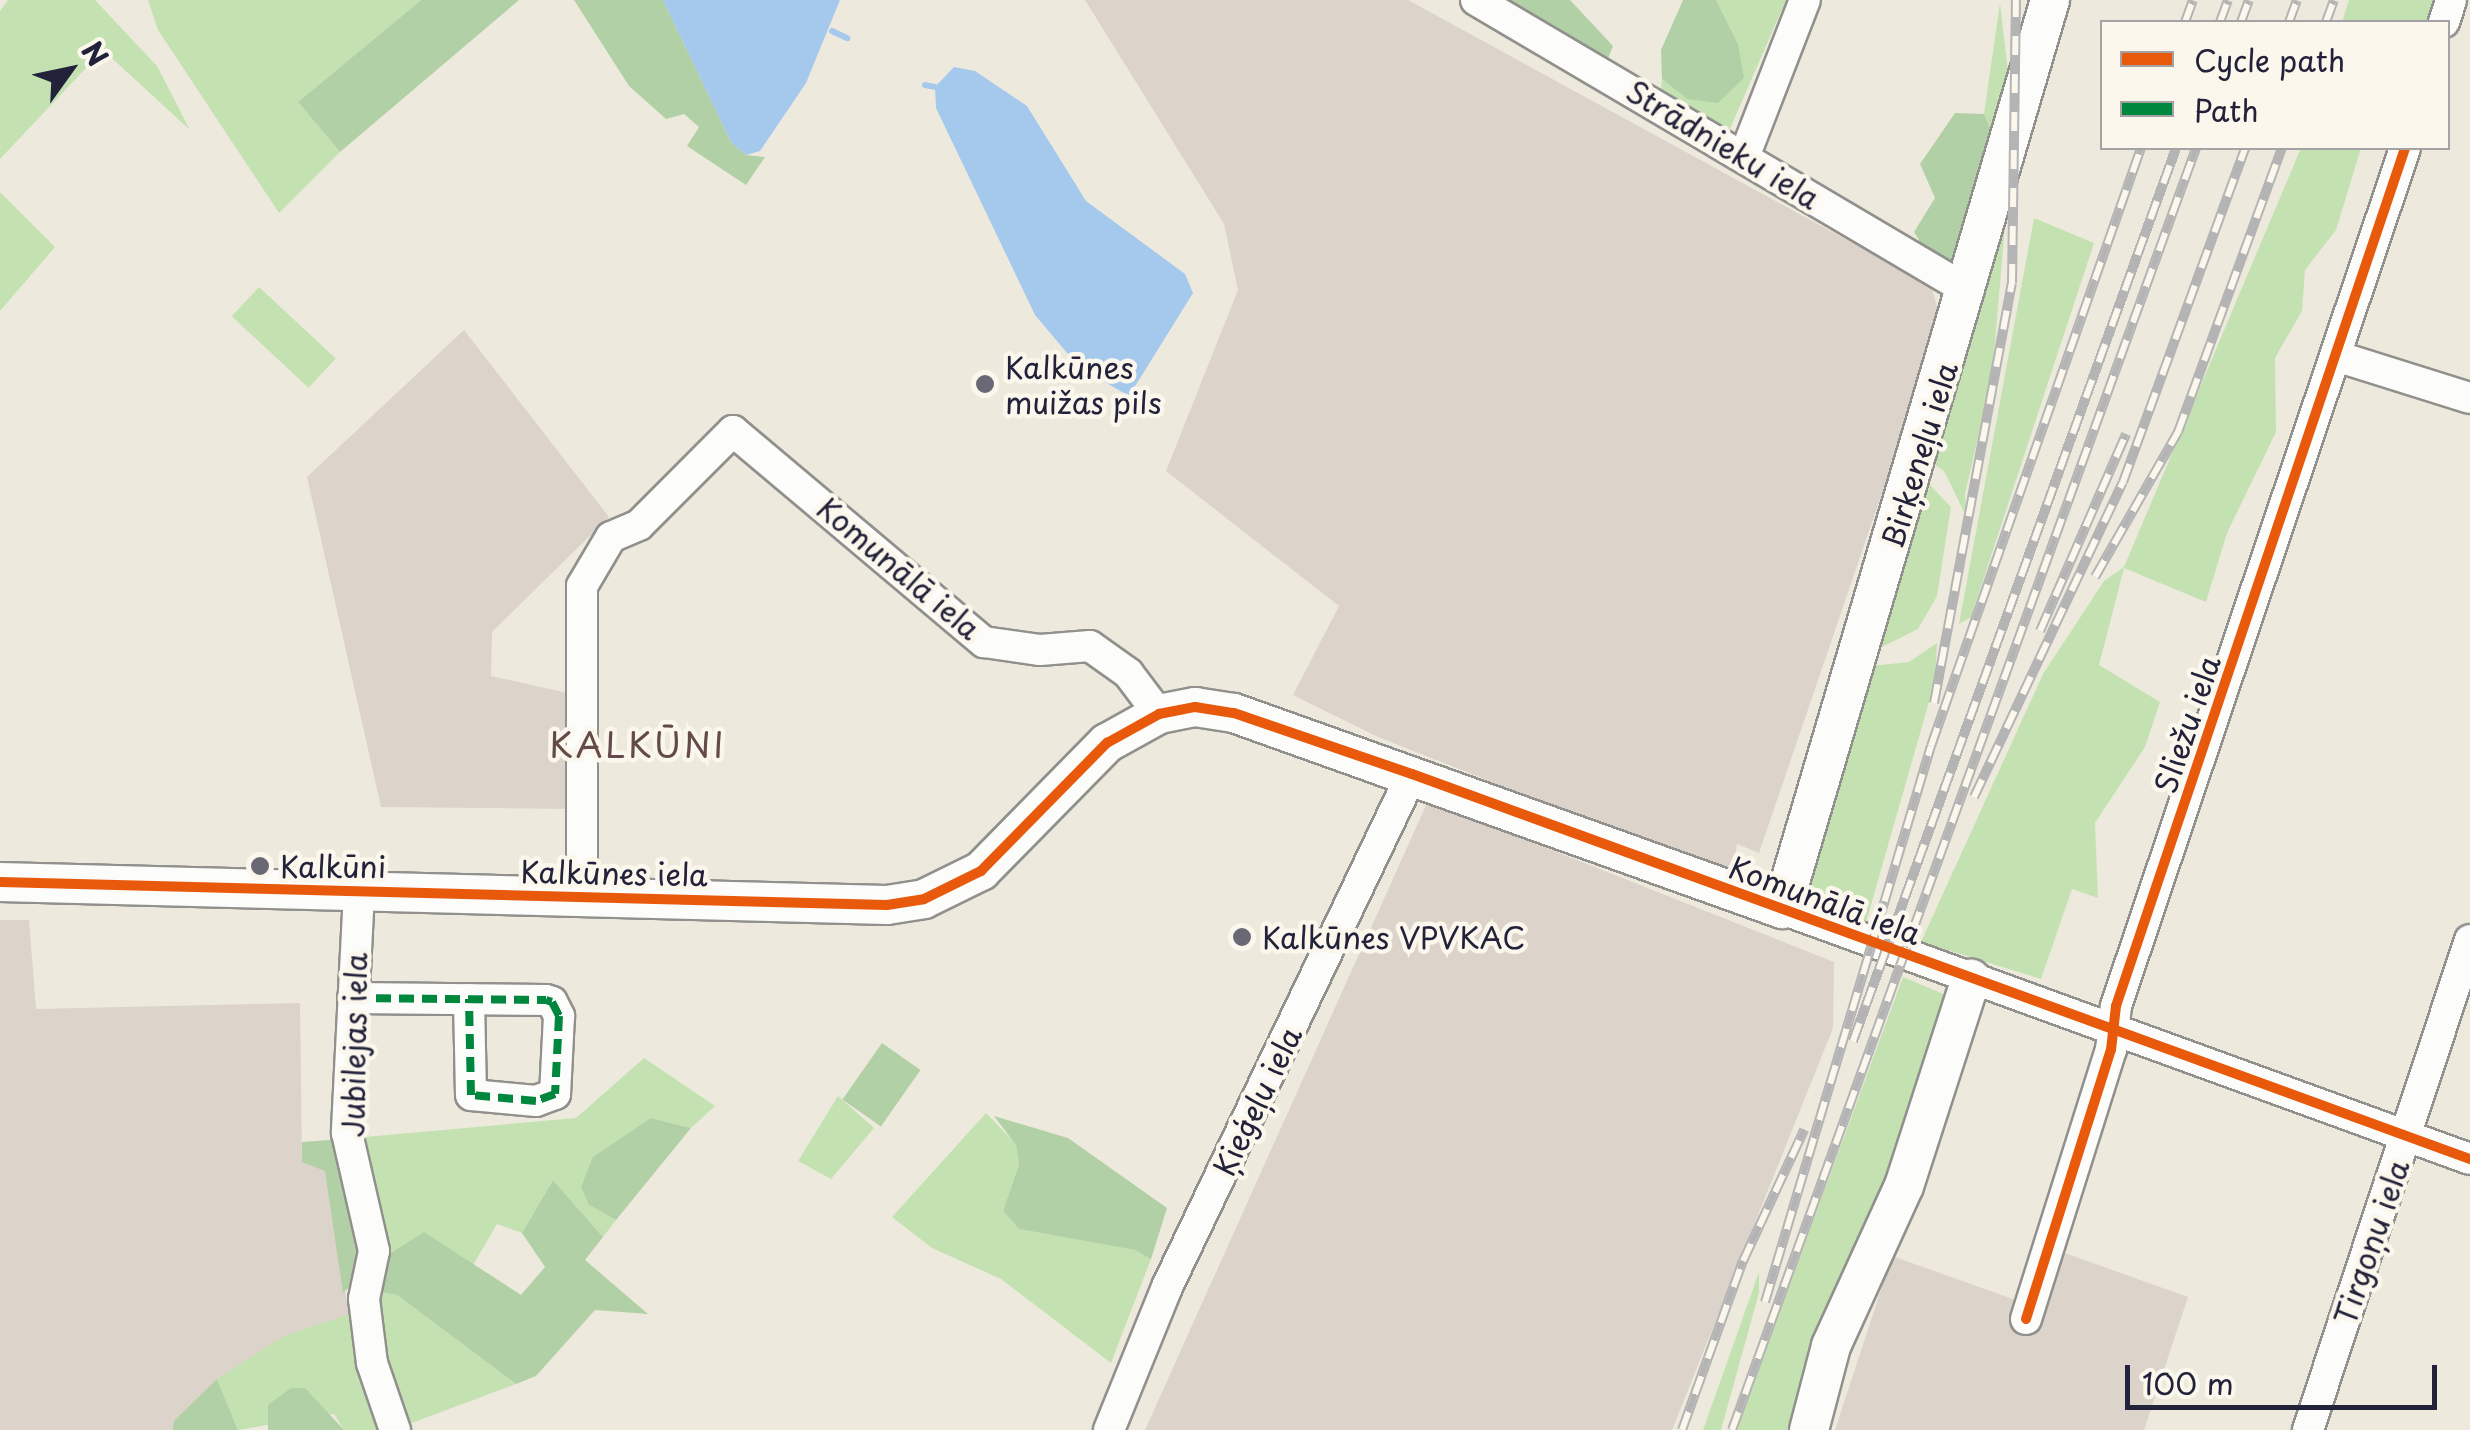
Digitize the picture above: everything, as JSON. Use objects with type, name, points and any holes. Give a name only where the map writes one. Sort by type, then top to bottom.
[{"type":"main road","name":"Birķeneļu iela","points":[[1782,908],[1968,291],[2050,0]]},
{"type":"main road","name":"Komunālā iela","points":[[1159,714],[1195,707],[1234,712],[1782,908]]},
{"type":"main road","name":"Kalkūnes iela","points":[[0,882],[886,905],[924,898],[982,871],[1107,743],[1159,714]]},
{"type":"main road","points":[[1810,1430],[1831,1346],[1904,1186],[1971,979]]},
{"type":"street","name":"Strādnieku iela","points":[[1476,0],[1968,291]]},
{"type":"street","points":[[1744,157],[1805,0]]},
{"type":"street","name":"Sliežu iela","points":[[2026,1319],[2113,1031],[2404,150]]},
{"type":"street","points":[[2339,357],[2470,398]]},
{"type":"street","name":"Komunālā iela","points":[[582,898],[582,586],[611,537],[639,524],[733,431],[984,642],[1040,650],[1090,646],[1128,673],[1159,714]]},
{"type":"street","name":"Ķieģeļu iela","points":[[1109,1430],[1167,1287],[1412,774]]},
{"type":"street","name":"Jubilejas iela","points":[[359,892],[346,1133],[374,1251],[364,1299],[372,1364],[395,1430]]},
{"type":"street","name":"Komunālā iela","points":[[1782,908],[2470,1159]]},
{"type":"street","name":"Tirgoņu iela","points":[[2308,1430],[2470,940]]},
{"type":"street","points":[[354,998],[469,999]]},
{"type":"shaded area","points":[[1085,0],[1408,0],[1931,286],[1941,320],[1759,853],[1737,844],[1734,862],[1720,872],[1378,737],[1293,695],[1339,606],[1166,471],[1238,290],[1224,224]]},
{"type":"shaded area","points":[[464,330],[609,517],[492,632],[491,676],[572,694],[573,809],[381,807],[307,477]]},
{"type":"shaded area","points":[[1428,801],[1834,962],[1833,1028],[1672,1430],[1145,1430]]},
{"type":"shaded area","points":[[0,920],[29,920],[36,1009],[300,1003],[302,1161],[325,1170],[349,1314],[217,1379],[173,1430],[0,1430]]},
{"type":"shaded area","points":[[2062,1252],[2188,1297],[2144,1430],[1835,1430],[1892,1256],[2044,1310]]},
{"type":"green space","points":[[8,0],[95,0],[157,66],[190,130],[103,50],[0,159],[0,11]]},
{"type":"green space","points":[[148,0],[421,0],[298,102],[340,152],[279,213],[158,30]]},
{"type":"green space","points":[[421,0],[519,0],[340,152],[298,102]]},
{"type":"green space","points":[[574,0],[663,0],[731,142],[746,155],[765,157],[746,185],[687,146],[699,127],[684,114],[666,119],[629,86]]},
{"type":"green space","points":[[1509,0],[1570,0],[1613,46],[1607,61]]},
{"type":"green space","points":[[1683,0],[1716,0],[1738,44],[1744,78],[1718,103],[1687,99],[1662,79],[1661,50]]},
{"type":"green space","points":[[1716,0],[1786,0],[1726,138],[1661,91],[1662,79],[1687,99],[1738,44]]},
{"type":"green space","points":[[2349,0],[2436,0],[2429,20],[2343,20]]},
{"type":"green space","points":[[2000,3],[2010,90],[1997,143],[1984,114]]},
{"type":"green space","points":[[1955,113],[1984,114],[1997,143],[1960,259],[1946,260],[1927,253],[1914,232],[1935,198],[1920,164]]},
{"type":"green space","points":[[2300,150],[2360,150],[2336,230],[2305,270],[2302,311],[2275,358],[2276,432],[2227,533],[2206,602],[2124,568],[2099,665],[2160,702],[2145,747],[2095,823],[2098,898],[2072,889],[2041,979],[1921,942],[2043,674],[2104,581],[2124,567]]},
{"type":"green space","points":[[2008,190],[1992,377],[1965,494],[1967,518],[1944,471],[1932,463]]},
{"type":"green space","points":[[0,192],[55,247],[0,311]]},
{"type":"green space","points":[[2034,218],[2094,243],[1971,617],[1959,624]]},
{"type":"green space","points":[[259,287],[336,359],[309,388],[232,316]]},
{"type":"green space","points":[[1929,484],[1951,507],[1937,596],[1918,629],[1880,648]]},
{"type":"green space","points":[[1937,643],[1935,681],[1865,926],[1820,910],[1810,894],[1811,849],[1871,666],[1909,662]]},
{"type":"green space","points":[[1903,977],[1946,995],[1927,1046],[1931,1062],[1797,1430],[1736,1430]]},
{"type":"green space","points":[[882,1043],[921,1070],[881,1126],[842,1100]]},
{"type":"green space","points":[[644,1058],[715,1106],[691,1128],[651,1118],[589,1205],[616,1220],[603,1237],[553,1180],[522,1233],[497,1224],[472,1267],[458,1258],[386,1256],[365,1137],[576,1118]]},
{"type":"green space","points":[[838,1096],[874,1128],[831,1179],[798,1161]]},
{"type":"green space","points":[[986,1113],[1016,1144],[1019,1164],[1003,1211],[1019,1229],[1136,1250],[1151,1259],[1111,1363],[1001,1279],[932,1248],[892,1217]]},
{"type":"green space","points":[[994,1116],[1068,1138],[1167,1208],[1151,1259],[1135,1250],[1019,1229],[1003,1211],[1019,1164],[1016,1145]]},
{"type":"green space","points":[[651,1118],[691,1128],[616,1220],[589,1205],[581,1187],[593,1157]]},
{"type":"green space","points":[[342,1139],[366,1271],[343,1293],[325,1171],[302,1162],[302,1142]]},
{"type":"green space","points":[[553,1180],[603,1237],[585,1260],[648,1314],[595,1310],[536,1376],[516,1384],[397,1295],[379,1292],[386,1256],[424,1232],[521,1295],[545,1267],[522,1233]]},
{"type":"green space","points":[[1759,1272],[1759,1293],[1721,1430],[1703,1430]]},
{"type":"green space","points":[[379,1292],[397,1295],[516,1384],[409,1424],[384,1356]]},
{"type":"green space","points":[[349,1314],[386,1430],[344,1430],[334,1414],[238,1430],[217,1379],[284,1336]]},
{"type":"green space","points":[[217,1379],[238,1430],[173,1430],[174,1421]]},
{"type":"green space","points":[[291,1388],[305,1388],[344,1430],[268,1430],[268,1405]]},
{"type":"water","points":[[663,0],[840,0],[806,83],[760,151],[746,155],[731,142]]},
{"type":"water","points":[[954,67],[975,71],[1027,106],[1086,201],[1185,274],[1193,293],[1129,396],[1079,367],[1035,315],[936,108],[935,87]]},
{"type":"waterway","points":[[832,31],[847,38]]},
{"type":"waterway","points":[[925,85],[935,87]]},
{"type":"railway","points":[[1934,703],[2012,283],[2016,0]]},
{"type":"railway","points":[[2186,20],[2193,0]]},
{"type":"railway","points":[[2221,20],[2228,0]]},
{"type":"railway","points":[[2242,20],[2249,0]]},
{"type":"railway","points":[[2290,20],[2297,0]]},
{"type":"railway","points":[[2327,20],[2334,0]]},
{"type":"railway","points":[[1765,1302],[1931,746],[2140,150]]},
{"type":"railway","points":[[1853,1041],[2175,150]]},
{"type":"railway","points":[[1732,1430],[2195,150]]},
{"type":"railway","points":[[1974,797],[2123,482],[2244,150]]},
{"type":"railway","points":[[2095,577],[2178,432],[2281,150]]},
{"type":"railway","points":[[2040,631],[2126,434]]},
{"type":"railway","points":[[1682,1430],[1743,1261],[1804,1130]]},
{"type":"marked path","points":[[353,998],[546,1000],[552,1002],[559,1016],[555,1094],[536,1101],[471,1095],[469,999]]},
{"type":"cycle path","points":[[2026,1319],[2111,1050],[2116,1006],[2404,150]]},
{"type":"cycle path","points":[[0,882],[887,905],[924,899],[981,871],[1107,743],[1159,714],[1195,707],[1234,713],[1412,774],[2470,1159]]},
{"type":"place","name":"Kalkūnes muižas pils","points":[[985,384]]},
{"type":"place","name":"Kalkūni","points":[[260,866]]},
{"type":"place","name":"Kalkūnes VPVKAC","points":[[1242,937]]},
{"type":"district","name":"KALKŪNI","points":[[638,744]]}]
